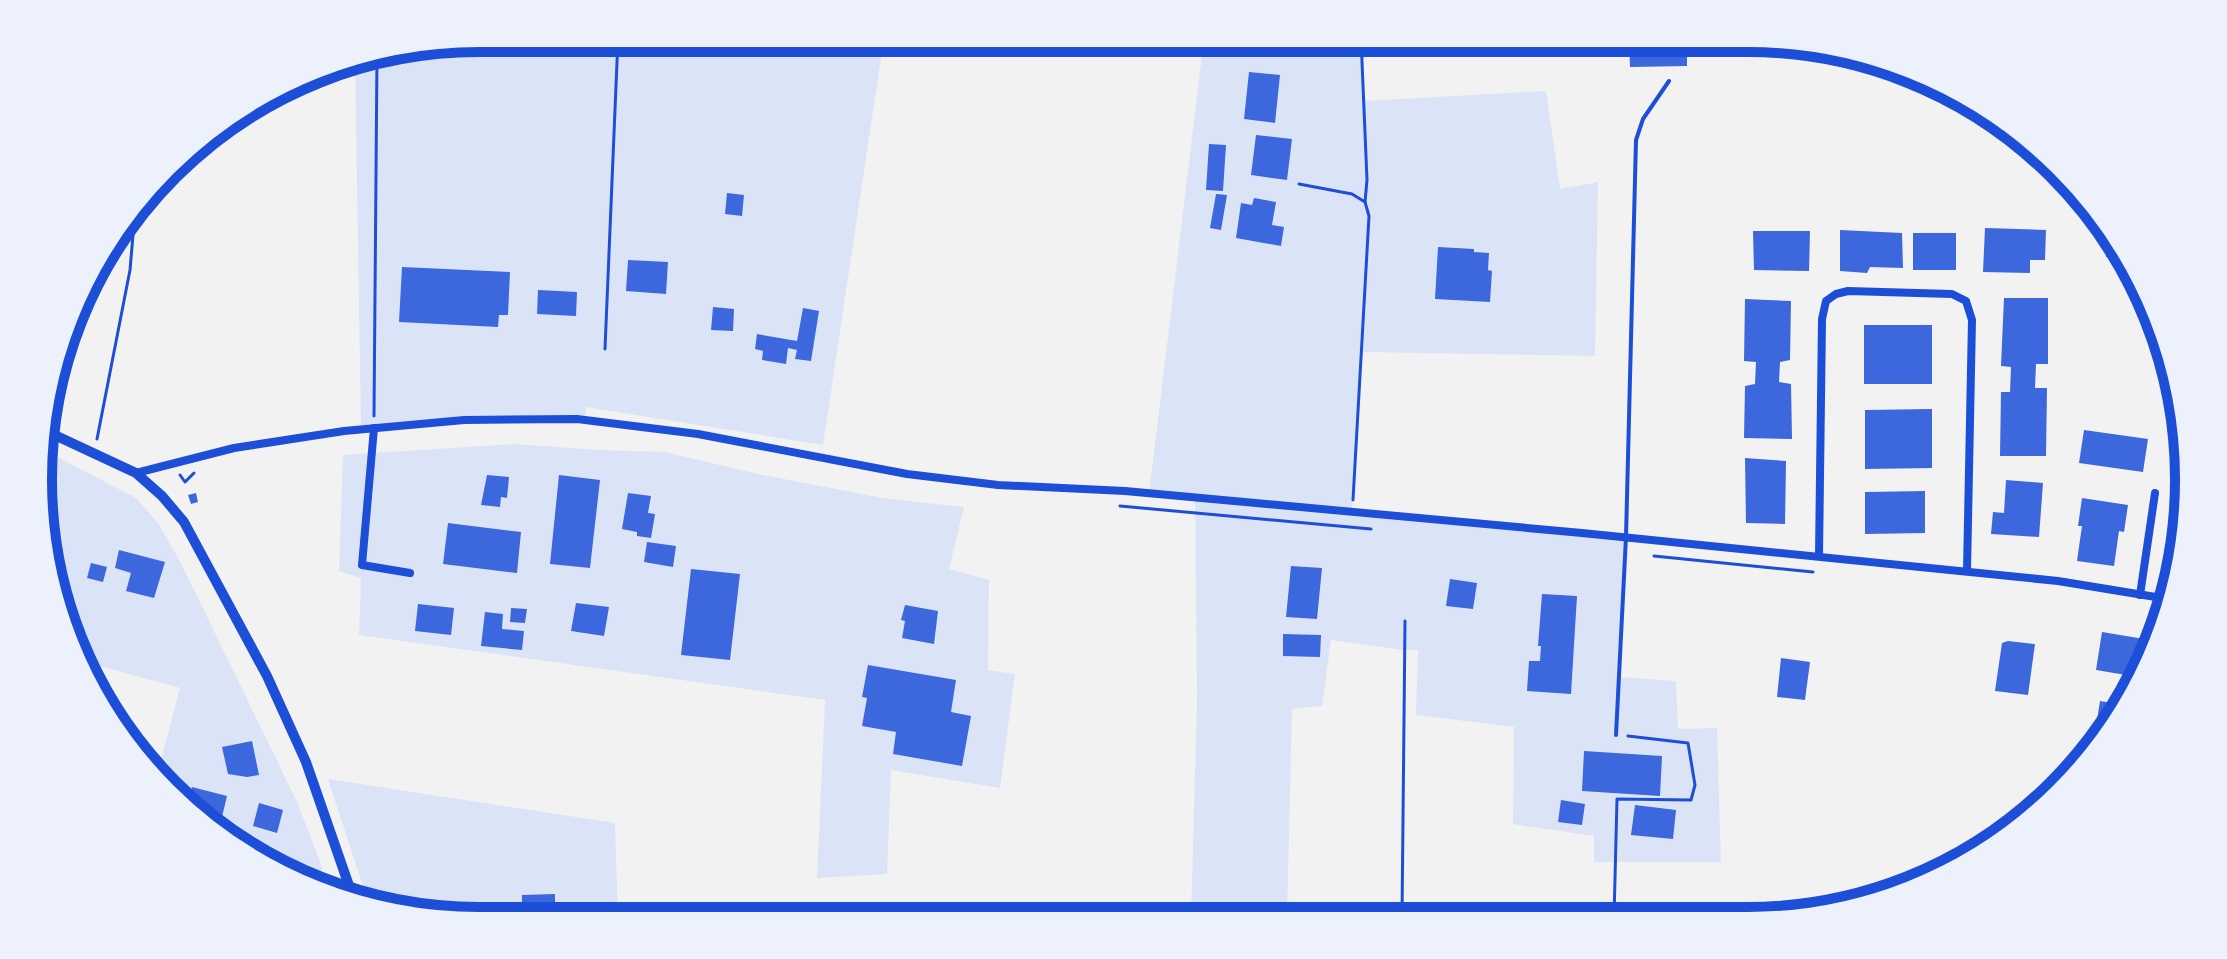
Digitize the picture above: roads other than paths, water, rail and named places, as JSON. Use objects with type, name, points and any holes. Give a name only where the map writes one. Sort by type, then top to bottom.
[{"type":"street","points":[[1819,556],[1822,319],[1826,301],[1848,291],[1952,294],[1966,301],[1972,320],[1967,571]]},
{"type":"street","points":[[136,473],[234,448],[374,428],[464,420],[577,419],[698,434],[907,474],[973,482],[1125,491],[1626,537],[2058,581],[2158,598]]},
{"type":"street","points":[[374,428],[362,565],[410,573]]},
{"type":"street","points":[[55,435],[136,473],[162,496],[184,522],[267,676],[306,762],[349,886]]},
{"type":"street","points":[[2140,595],[2155,493]]},
{"type":"lane","points":[[1616,735],[1626,537],[1636,140],[1643,119],[1669,81]]}]
